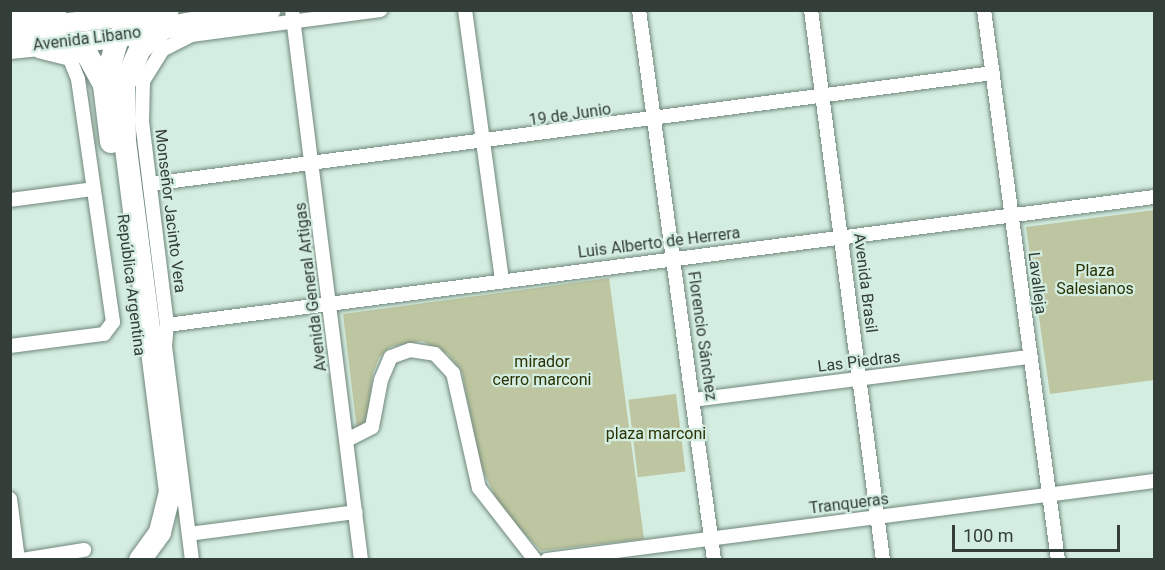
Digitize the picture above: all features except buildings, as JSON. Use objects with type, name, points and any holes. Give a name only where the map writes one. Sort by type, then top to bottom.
[{"type":"highway","points":[[118,38],[144,14],[166,19],[269,10]]},
{"type":"highway","name":"República Argentina","points":[[140,560],[160,532],[170,492],[122,99],[133,59],[166,19]]},
{"type":"highway","name":"República Argentina","points":[[118,38],[104,85],[157,491],[142,535],[122,560]]},
{"type":"highway","points":[[60,42],[87,54],[104,85]]},
{"type":"main road","name":"Avenida Libano","points":[[10,30],[144,14]]},
{"type":"main road","name":"Avenida Libano","points":[[10,49],[60,42],[118,38],[166,19]]},
{"type":"street","points":[[10,17],[60,10]]},
{"type":"street","points":[[293,16],[381,10]]},
{"type":"street","points":[[465,10],[501,280]]},
{"type":"street","name":"Florencio Sánchez","points":[[639,10],[653,120],[675,258],[714,560]]},
{"type":"street","name":"Avenida Brasil","points":[[811,10],[883,560]]},
{"type":"street","name":"Lavalleja","points":[[984,10],[1058,560]]},
{"type":"street","name":"Monseñor Jacinto Vera","points":[[192,560],[165,346],[167,325],[142,122],[142,81],[162,50],[183,38],[293,16]]},
{"type":"street","name":"Avenida General Artigas","points":[[293,16],[361,560]]},
{"type":"street","name":"República Argentina","points":[[10,49],[62,55],[75,67],[113,322],[109,331],[10,346]]},
{"type":"street","name":"19 de Junio","points":[[151,184],[484,143],[993,73]]},
{"type":"street","points":[[10,200],[93,189]]},
{"type":"street","name":"Luis Alberto de Herrera","points":[[167,325],[1155,197]]},
{"type":"street","points":[[347,440],[372,427],[381,380],[391,357],[410,350],[435,354],[453,373],[479,488],[535,560]]},
{"type":"street","name":"Las Piedras","points":[[693,400],[1029,357]]},
{"type":"street","name":"Tranqueras","points":[[547,560],[1155,481]]},
{"type":"street","points":[[10,499],[20,560],[84,550]]},
{"type":"street","points":[[189,534],[356,512]]},
{"type":"green space","name":"Plaza Salesianos","points":[[1154,210],[1154,380],[1050,394],[1026,227]]},
{"type":"green space","name":"mirador cerro marconi","points":[[609,278],[644,539],[541,551],[501,509],[479,462],[462,372],[448,354],[422,341],[390,347],[379,358],[373,373],[367,422],[357,430],[343,314]]},
{"type":"green space","name":"plaza marconi","points":[[676,394],[686,471],[638,477],[628,400]]}]
